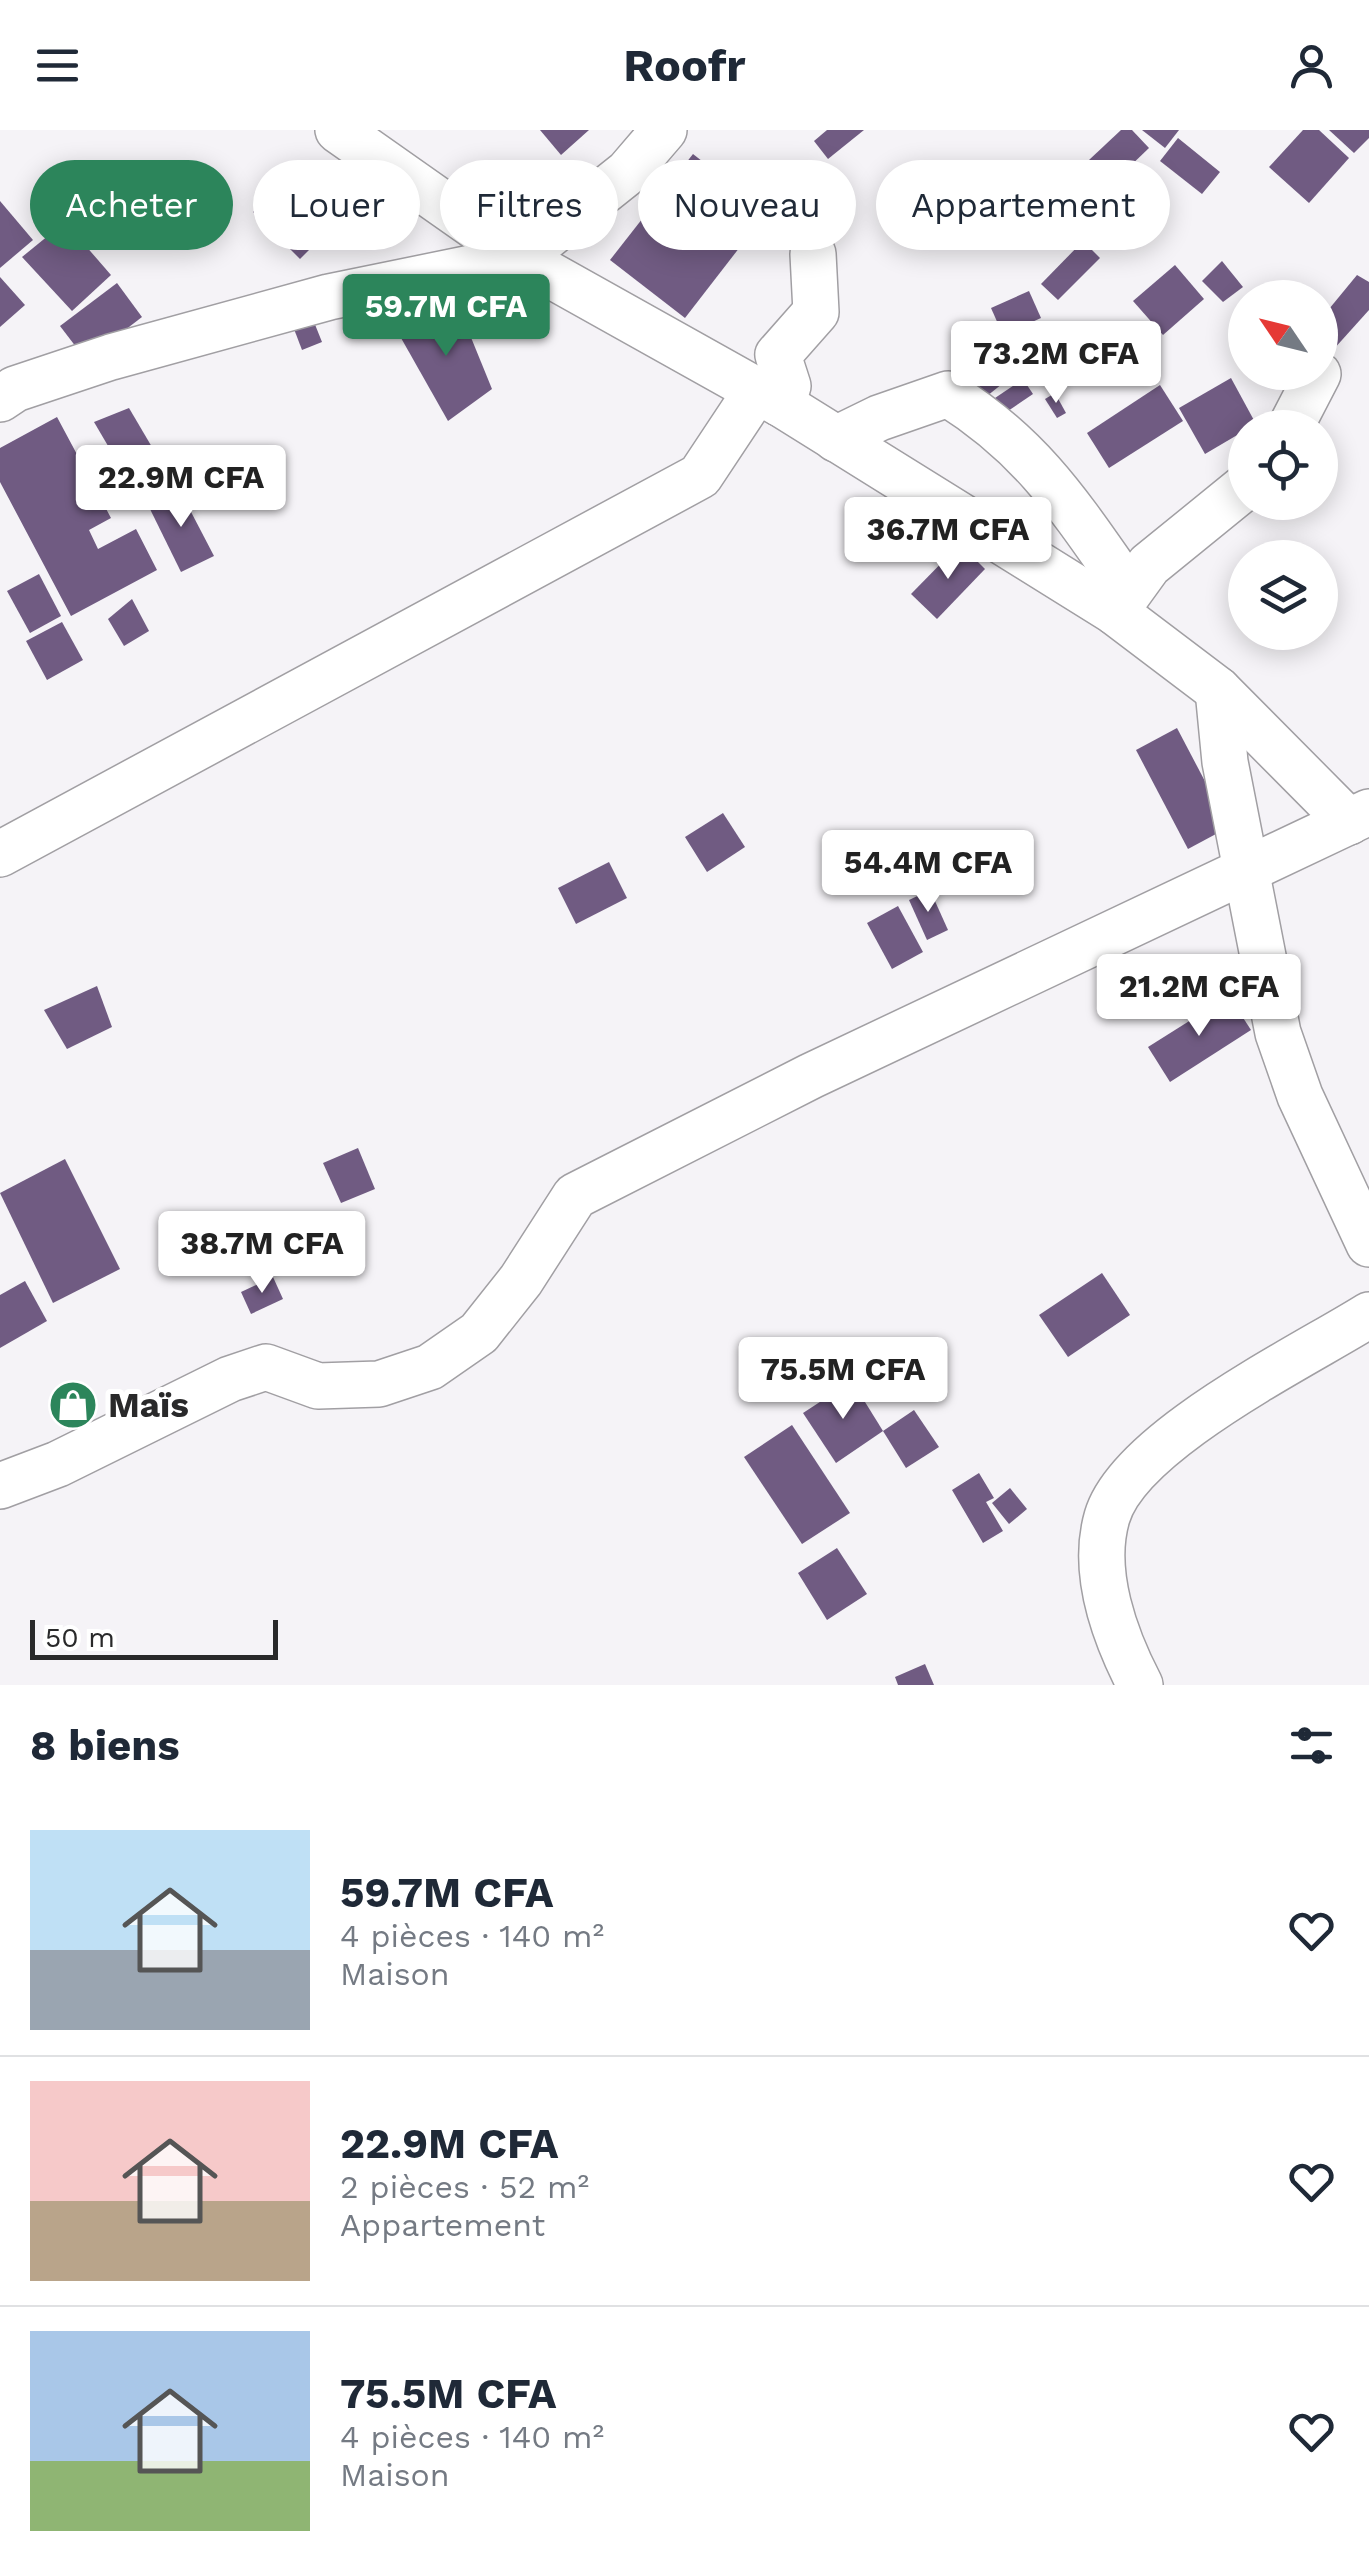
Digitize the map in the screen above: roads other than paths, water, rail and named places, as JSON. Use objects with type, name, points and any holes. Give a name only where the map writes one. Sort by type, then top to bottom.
[{"type":"street","points":[[0,1486],[58,1464],[230,1379],[266,1366],[318,1386],[379,1384],[430,1368],[480,1333],[521,1280],[575,1196],[811,1076],[1359,817],[1122,601],[520,258],[338,130]]},
{"type":"street","points":[[0,399],[15,389],[111,357],[329,297],[520,258],[628,172],[664,130]]},
{"type":"street","points":[[0,854],[700,476],[769,397],[788,386],[778,354],[816,312],[813,254]]},
{"type":"street","points":[[836,439],[879,418],[948,394],[992,422],[1048,475],[1122,601]]},
{"type":"street","points":[[1122,601],[1149,565],[1228,501]]},
{"type":"street","points":[[1218,690],[1225,762],[1278,1033],[1300,1096],[1369,1244]]},
{"type":"street","points":[[1140,1685],[1119,1644],[1102,1568],[1107,1516],[1128,1478],[1170,1437],[1369,1315]]},
{"type":"place","name":"Maïs","points":[[73,1405]]}]
